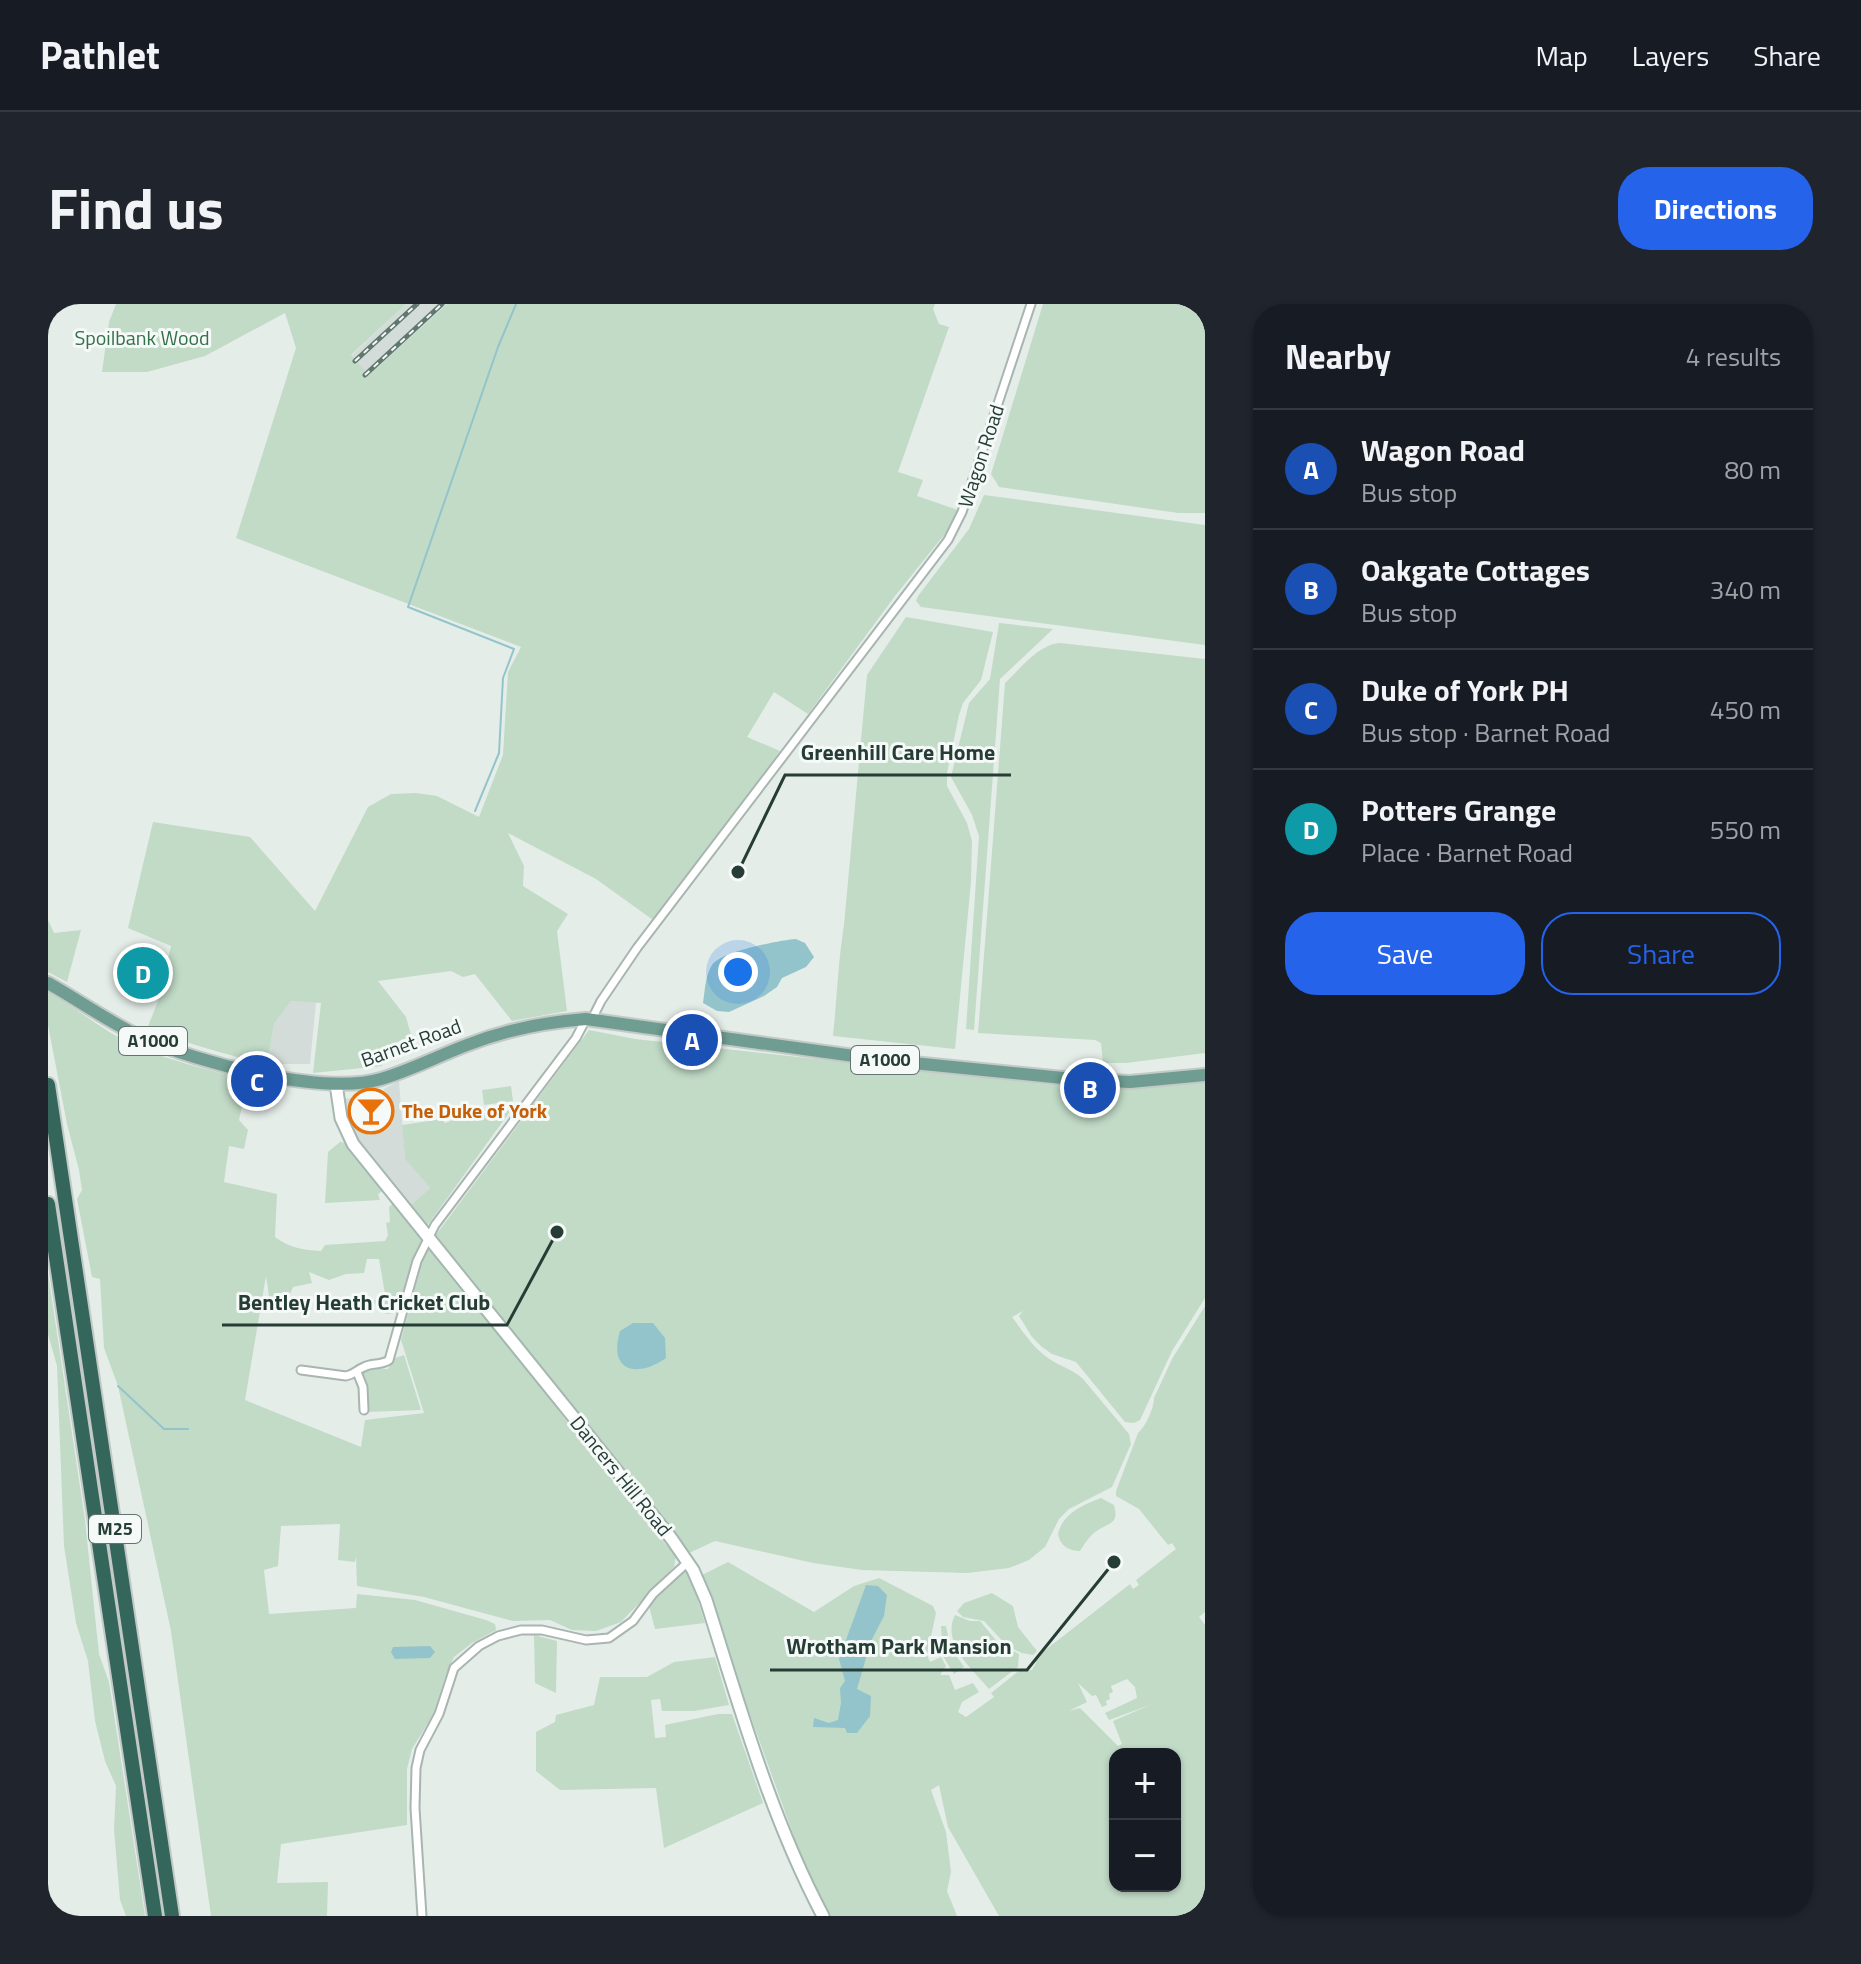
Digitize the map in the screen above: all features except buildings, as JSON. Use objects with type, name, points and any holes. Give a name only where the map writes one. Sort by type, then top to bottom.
[{"type":"highway","name":"M25","points":[[48,1085],[172,1916]]},
{"type":"highway","name":"M25","points":[[48,1204],[155,1916]]},
{"type":"main road","name":"Barnet Road","points":[[48,983],[130,1031],[175,1050],[268,1074],[336,1084],[383,1078],[499,1033],[566,1020],[589,1019]]},
{"type":"main road","name":"A1000","points":[[589,1019],[883,1060],[1073,1079],[1130,1082],[1205,1075]]},
{"type":"street","name":"Wagon Road","points":[[357,1372],[365,1366],[387,1363],[417,1261],[429,1237],[476,1167],[576,1038],[637,948],[954,530],[1031,304]]},
{"type":"street","name":"Dancers Hill Road","points":[[336,1084],[347,1135],[688,1562],[706,1600],[768,1794],[823,1916]]},
{"type":"street","points":[[301,1370],[346,1376],[357,1372],[363,1387],[364,1410]]},
{"type":"street","points":[[422,1916],[415,1808],[416,1768],[420,1750],[436,1721],[454,1668],[479,1646],[498,1636],[521,1630],[542,1630],[586,1640],[609,1638],[633,1621],[653,1594],[688,1562]]},
{"type":"shaded area","points":[[406,304],[447,304],[369,375],[351,356]]},
{"type":"shaded area","points":[[291,1001],[316,1002],[310,1064],[267,1064],[274,1024]]},
{"type":"shaded area","points":[[399,1081],[405,1159],[430,1188],[410,1206],[347,1125],[343,1099],[382,1095],[384,1089]]},
{"type":"green space","name":"Spoilbank Wood","points":[[116,304],[406,304],[351,355],[369,375],[447,304],[935,304],[933,309],[939,324],[949,327],[898,472],[923,480],[917,496],[958,510],[952,525],[808,714],[774,692],[747,737],[780,751],[723,832],[653,920],[596,879],[508,833],[524,866],[523,886],[568,914],[557,931],[567,1011],[512,1021],[475,974],[463,977],[451,971],[378,981],[406,1017],[412,1038],[397,1042],[380,1058],[382,1066],[313,1073],[321,1003],[291,1001],[274,1024],[267,1064],[147,1029],[158,1001],[171,946],[128,928],[153,822],[250,837],[315,911],[368,807],[391,794],[416,793],[437,796],[479,817],[503,755],[508,672],[521,647],[236,538],[296,348],[285,313],[205,356],[147,372],[102,372],[109,322]]},
{"type":"green space","points":[[1043,304],[1205,304],[1205,513],[1178,513],[999,487],[991,474]]},
{"type":"green space","points":[[984,495],[1205,525],[1205,645],[921,607],[916,601],[918,596],[969,529]]},
{"type":"green space","points":[[906,617],[993,632],[981,680],[963,703],[959,715],[947,773],[947,786],[967,823],[972,841],[955,1049],[833,1036],[867,675]]},
{"type":"green space","points":[[999,623],[1053,629],[1000,679],[974,1030],[966,1029],[979,836],[972,815],[951,777],[969,703],[990,679]]},
{"type":"green space","points":[[1060,643],[1205,659],[1205,1053],[1103,1063],[1101,1043],[1095,1040],[978,1033],[1005,683],[1037,652]]},
{"type":"green space","points":[[48,920],[54,933],[81,930],[67,982],[48,972]]},
{"type":"green space","points":[[48,992],[111,1033],[143,1049],[248,1080],[239,1120],[248,1130],[244,1149],[229,1146],[224,1182],[277,1194],[275,1237],[281,1241],[297,1248],[321,1251],[325,1245],[385,1241],[388,1235],[386,1223],[390,1222],[389,1207],[395,1202],[424,1236],[401,1312],[386,1314],[372,1302],[385,1294],[379,1259],[367,1259],[364,1273],[346,1274],[329,1280],[309,1272],[312,1283],[293,1287],[288,1299],[271,1309],[266,1276],[245,1400],[361,1447],[365,1420],[424,1413],[401,1340],[424,1254],[431,1246],[627,1499],[676,1556],[674,1567],[621,1622],[596,1631],[572,1630],[550,1620],[513,1621],[424,1597],[357,1586],[356,1556],[355,1562],[338,1560],[340,1524],[281,1526],[278,1566],[264,1570],[269,1614],[356,1608],[357,1594],[415,1600],[486,1620],[495,1624],[496,1630],[454,1657],[433,1715],[412,1749],[407,1769],[407,1825],[281,1844],[277,1883],[328,1882],[327,1916],[211,1916],[171,1631],[118,1386],[104,1348],[100,1279],[92,1277],[77,1199],[82,1190],[48,1025]]},
{"type":"green space","points":[[589,1030],[635,1039],[1070,1087],[1109,1089],[1205,1082],[1205,1298],[1172,1351],[1140,1420],[1125,1422],[1076,1362],[1042,1347],[1019,1316],[1023,1311],[1012,1317],[1039,1351],[1083,1379],[1129,1434],[1131,1444],[1112,1487],[1069,1509],[1059,1519],[1045,1547],[1029,1560],[1009,1568],[967,1573],[862,1570],[813,1563],[715,1541],[689,1553],[669,1524],[435,1236]]},
{"type":"green space","points":[[511,1086],[513,1101],[484,1105],[482,1090]]},
{"type":"green space","points":[[511,1110],[427,1226],[410,1206],[430,1188],[405,1159],[402,1125],[442,1119],[445,1123],[463,1116]]},
{"type":"green space","points":[[340,1142],[347,1143],[384,1190],[378,1194],[380,1200],[325,1203],[328,1152]]},
{"type":"green space","points":[[48,1273],[85,1520],[99,1654],[109,1682],[145,1916],[126,1916],[120,1900],[114,1830],[116,1786],[105,1761],[95,1721],[88,1661],[76,1623],[64,1546],[57,1366],[48,1334]]},
{"type":"green space","points":[[1205,1306],[1205,1612],[1199,1617],[1205,1625],[1205,1916],[999,1916],[948,1827],[939,1785],[931,1790],[946,1832],[951,1872],[947,1891],[957,1916],[830,1916],[806,1870],[700,1576],[728,1562],[814,1612],[854,1586],[879,1578],[933,1606],[936,1613],[927,1655],[930,1662],[941,1657],[946,1666],[940,1675],[949,1675],[955,1690],[973,1683],[979,1692],[962,1702],[958,1712],[966,1717],[994,1697],[991,1693],[1020,1670],[1032,1670],[1035,1658],[1130,1584],[1133,1589],[1139,1585],[1136,1580],[1176,1549],[1172,1543],[1168,1545],[1139,1509],[1116,1496],[1172,1359]],"holes":[[[1127,1679],[1135,1687],[1137,1698],[1105,1713],[1109,1720],[1150,1705],[1113,1721],[1122,1744],[1118,1746],[1080,1708],[1069,1711],[1087,1702],[1078,1683],[1092,1696],[1096,1695],[1102,1707],[1110,1699],[1109,1694],[1113,1692],[1111,1686]]]},
{"type":"green space","points":[[404,1355],[421,1410],[367,1412],[363,1372],[367,1368],[388,1369],[395,1358]]},
{"type":"green space","points":[[1101,1498],[1114,1505],[1113,1521],[1093,1534],[1080,1551],[1066,1547],[1058,1534],[1064,1520],[1081,1507]]},
{"type":"green space","points":[[685,1571],[691,1578],[705,1623],[655,1629],[649,1606]]},
{"type":"green space","points":[[992,1593],[1013,1606],[1018,1627],[1037,1651],[1033,1655],[1007,1646],[984,1621],[963,1617],[957,1611],[964,1603]]},
{"type":"green space","points":[[955,1615],[980,1621],[999,1644],[1019,1654],[1018,1667],[989,1689],[955,1645],[952,1625]]},
{"type":"green space","points":[[941,1626],[946,1626],[950,1646],[964,1667],[954,1674],[938,1648],[942,1643]]},
{"type":"green space","points":[[534,1635],[557,1641],[556,1693],[535,1683]]},
{"type":"green space","points":[[715,1657],[729,1705],[694,1711],[662,1711],[660,1699],[651,1700],[655,1738],[666,1737],[665,1725],[732,1714],[763,1803],[664,1848],[656,1788],[560,1790],[536,1771],[536,1732],[555,1722],[556,1715],[594,1705],[600,1677],[647,1677],[674,1662]]},
{"type":"water","points":[[796,939],[805,943],[814,957],[806,967],[782,978],[777,987],[764,996],[729,1012],[717,1011],[703,1003],[708,974],[717,960],[751,948]]},
{"type":"water","points":[[633,1323],[653,1323],[665,1338],[666,1358],[655,1365],[635,1369],[621,1363],[617,1345],[620,1331]]},
{"type":"water","points":[[866,1585],[878,1586],[887,1595],[884,1616],[871,1641],[857,1689],[871,1696],[870,1716],[857,1733],[847,1733],[845,1728],[813,1727],[814,1718],[829,1723],[838,1720],[840,1688],[845,1681],[839,1659]]},
{"type":"water","points":[[430,1646],[435,1652],[430,1658],[395,1659],[391,1652],[393,1647]]},
{"type":"waterway","points":[[475,811],[499,753],[503,678],[514,649],[408,607],[498,347],[516,304]]},
{"type":"waterway","points":[[118,1386],[164,1429],[188,1429]]},
{"type":"railway","points":[[355,361],[417,304]]},
{"type":"railway","points":[[365,375],[442,304]]},
{"type":"place","name":"Greenhill Care Home","points":[[738,872]]},
{"type":"place","name":"Potters Grange","points":[[143,973]]},
{"type":"place","name":"Wagon Road","points":[[692,1040]]},
{"type":"place","name":"Duke of York PH","points":[[257,1081]]},
{"type":"place","name":"Oakgate Cottages","points":[[1090,1088]]},
{"type":"place","name":"The Duke of York","points":[[371,1111]]},
{"type":"place","name":"Bentley Heath Cricket Club","points":[[557,1232]]},
{"type":"place","name":"Wrotham Park Mansion","points":[[1114,1562]]}]
